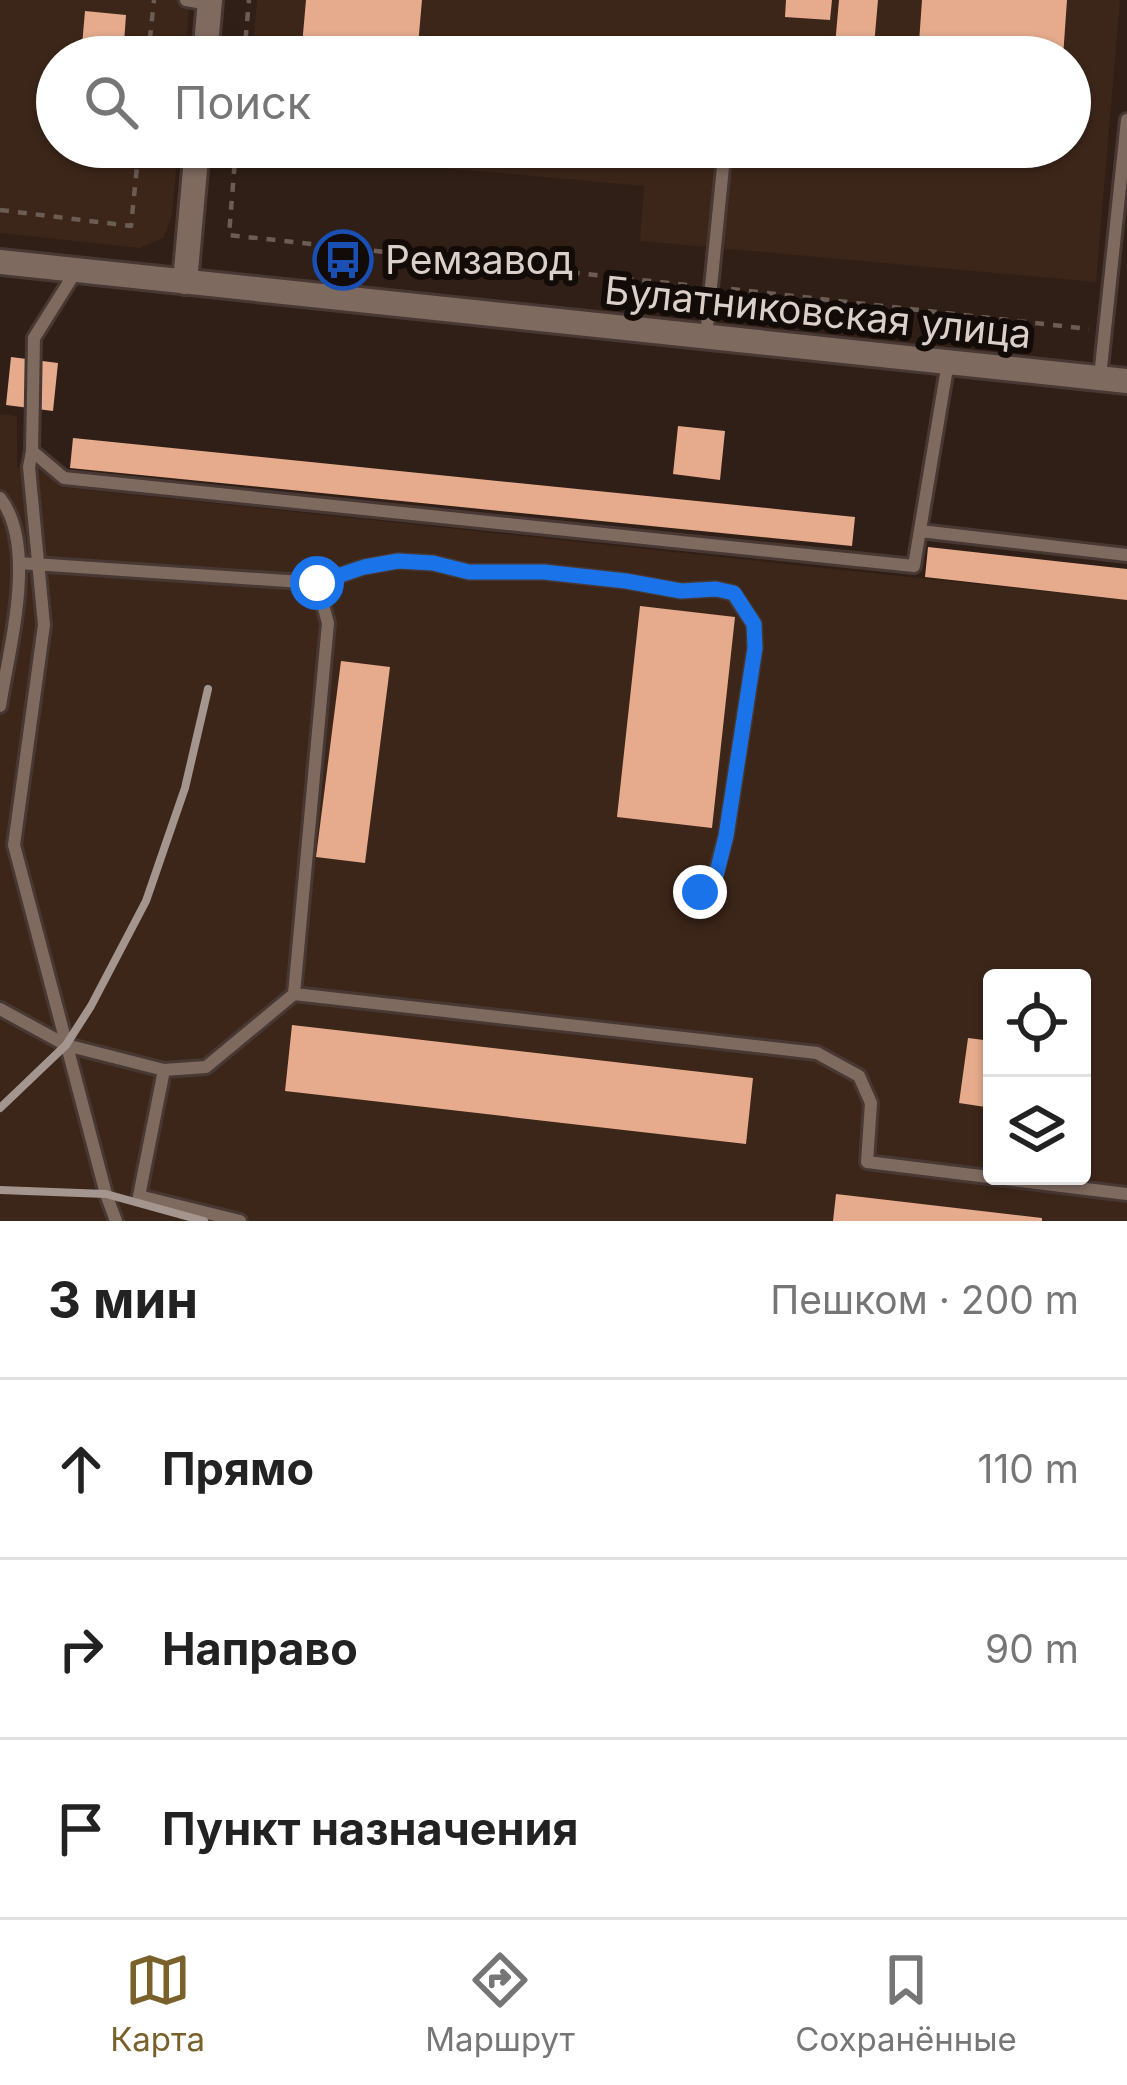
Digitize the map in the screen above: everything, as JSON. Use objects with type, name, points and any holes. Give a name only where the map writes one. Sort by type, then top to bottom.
[{"type":"street","points":[[202,2],[204,36]]},
{"type":"street","points":[[185,282],[195,168]]},
{"type":"street","name":"Булатниковская улица","points":[[0,262],[1127,381]]},
{"type":"lane","points":[[1100,378],[1127,120]]},
{"type":"lane","points":[[706,337],[723,168]]},
{"type":"lane","points":[[77,271],[34,338],[29,467],[44,625],[14,845],[116,1221]]},
{"type":"lane","points":[[32,451],[64,478],[914,566],[948,362]]},
{"type":"lane","points":[[0,498],[13,518],[20,545],[0,706]]},
{"type":"lane","points":[[920,531],[1127,555]]},
{"type":"lane","points":[[19,563],[317,583],[398,561],[469,572],[544,572],[681,591],[734,593],[754,624],[755,648],[726,836],[716,876],[700,892]]},
{"type":"lane","points":[[0,1009],[66,1045],[164,1070],[206,1067],[294,994],[328,623],[317,583]]},
{"type":"lane","points":[[294,994],[817,1053],[859,1076],[871,1103],[867,1162],[1127,1194]]},
{"type":"lane","points":[[164,1070],[139,1196],[240,1221]]},
{"type":"path","points":[[150,36],[154,0]]},
{"type":"path","points":[[246,36],[249,0]]},
{"type":"path","points":[[0,210],[131,226],[137,168]]},
{"type":"path","points":[[234,168],[229,235],[1106,330]]},
{"type":"shaded area","points":[[0,0],[190,0],[187,36],[36,36],[36,168],[176,168],[172,216],[163,238],[140,248],[0,233]]},
{"type":"shaded area","points":[[257,0],[1120,0],[1096,282],[640,241],[644,186],[444,168],[1091,168],[1091,36],[254,36]]},
{"type":"shaded area","points":[[0,414],[17,416],[17,467],[44,468],[59,487],[1127,600],[1127,1221],[0,1221]]},
{"type":"building","points":[[306,0],[422,0],[419,36],[303,36]]},
{"type":"building","points":[[786,0],[832,0],[830,20],[785,17]]},
{"type":"building","points":[[839,0],[878,0],[875,36],[836,36]]},
{"type":"building","points":[[922,0],[1067,0],[1064,36],[919,36]]},
{"type":"building","points":[[85,11],[126,15],[124,36],[83,36]]},
{"type":"building","points":[[11,357],[58,363],[53,411],[6,405]]},
{"type":"building","points":[[678,426],[725,431],[720,480],[673,474]]},
{"type":"building","points":[[73,438],[855,517],[852,546],[70,468]]},
{"type":"building","points":[[928,547],[1127,569],[1127,600],[925,577]]},
{"type":"building","points":[[640,606],[735,617],[712,828],[617,817]]},
{"type":"building","points":[[341,661],[390,667],[365,863],[316,857]]},
{"type":"building","points":[[292,1025],[753,1078],[746,1144],[285,1091]]},
{"type":"building","points":[[968,1038],[983,1040],[983,1107],[959,1103]]},
{"type":"building","points":[[836,1194],[1042,1218],[1042,1221],[833,1221]]},
{"type":"railway","points":[[0,1108],[66,1045],[146,901],[185,788],[208,689]]},
{"type":"railway","points":[[0,1190],[106,1194],[204,1221]]},
{"type":"place","name":"Ремзавод","points":[[343,260]]},
{"type":"route","points":[[317,583],[398,561],[469,572],[544,572],[681,591],[734,593],[754,624],[755,648],[726,836],[716,876],[700,892]]}]
